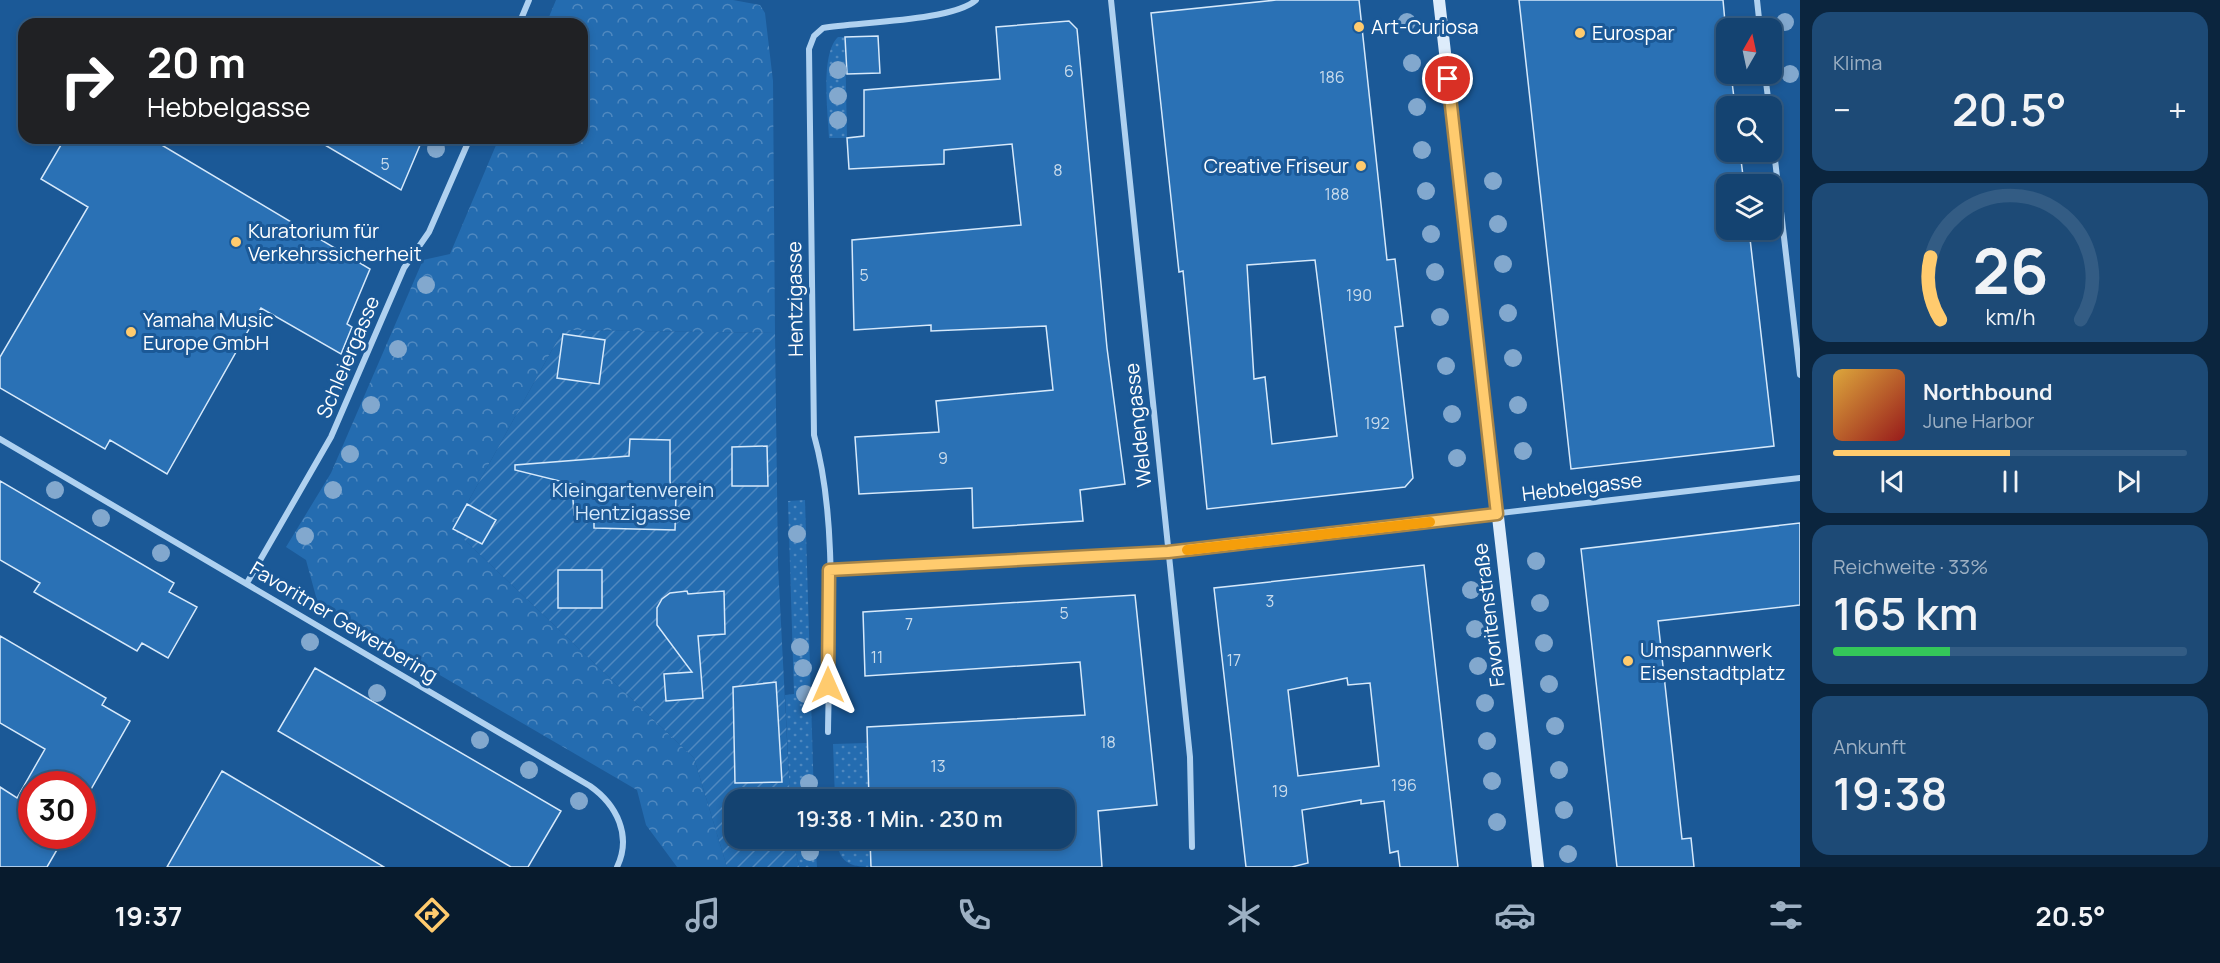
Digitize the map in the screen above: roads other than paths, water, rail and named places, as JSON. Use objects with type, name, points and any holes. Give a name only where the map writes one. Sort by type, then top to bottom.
[{"type":"main road","name":"Favoritenstraße","points":[[1438,0],[1538,867]]},
{"type":"street","points":[[522,18],[529,0]]},
{"type":"street","name":"Hentzigasse","points":[[828,732],[829,570],[824,468],[814,435],[809,49],[814,36],[823,28],[945,14],[970,5],[976,0]]},
{"type":"street","name":"Weldengasse","points":[[1111,0],[1190,757],[1192,847]]},
{"type":"street","points":[[1756,0],[1759,18]]},
{"type":"street","name":"Schleiergasse","points":[[247,584],[331,437],[405,268],[429,232],[467,144]]},
{"type":"street","points":[[1775,162],[1800,375]]},
{"type":"street","name":"Favoritner Gewerbering","points":[[0,439],[604,796],[621,823],[622,857],[617,867]]},
{"type":"street","name":"Hebbelgasse","points":[[829,570],[1168,552],[1800,478]]},
{"type":"place","name":"Art-Curiosa","points":[[1359,27]]},
{"type":"place","name":"Eurospar","points":[[1580,33]]},
{"type":"place","name":"Creative Friseur","points":[[1361,166]]},
{"type":"place","name":"Kuratorium für Verkehrssicherheit","points":[[236,242]]},
{"type":"place","name":"Yamaha Music Europe GmbH","points":[[131,332]]},
{"type":"place","name":"Umspannwerk Eisenstadtplatz","points":[[1628,661]]},
{"type":"park label","name":"Kleingartenverein Hentzigasse","points":[[633,502]]}]
